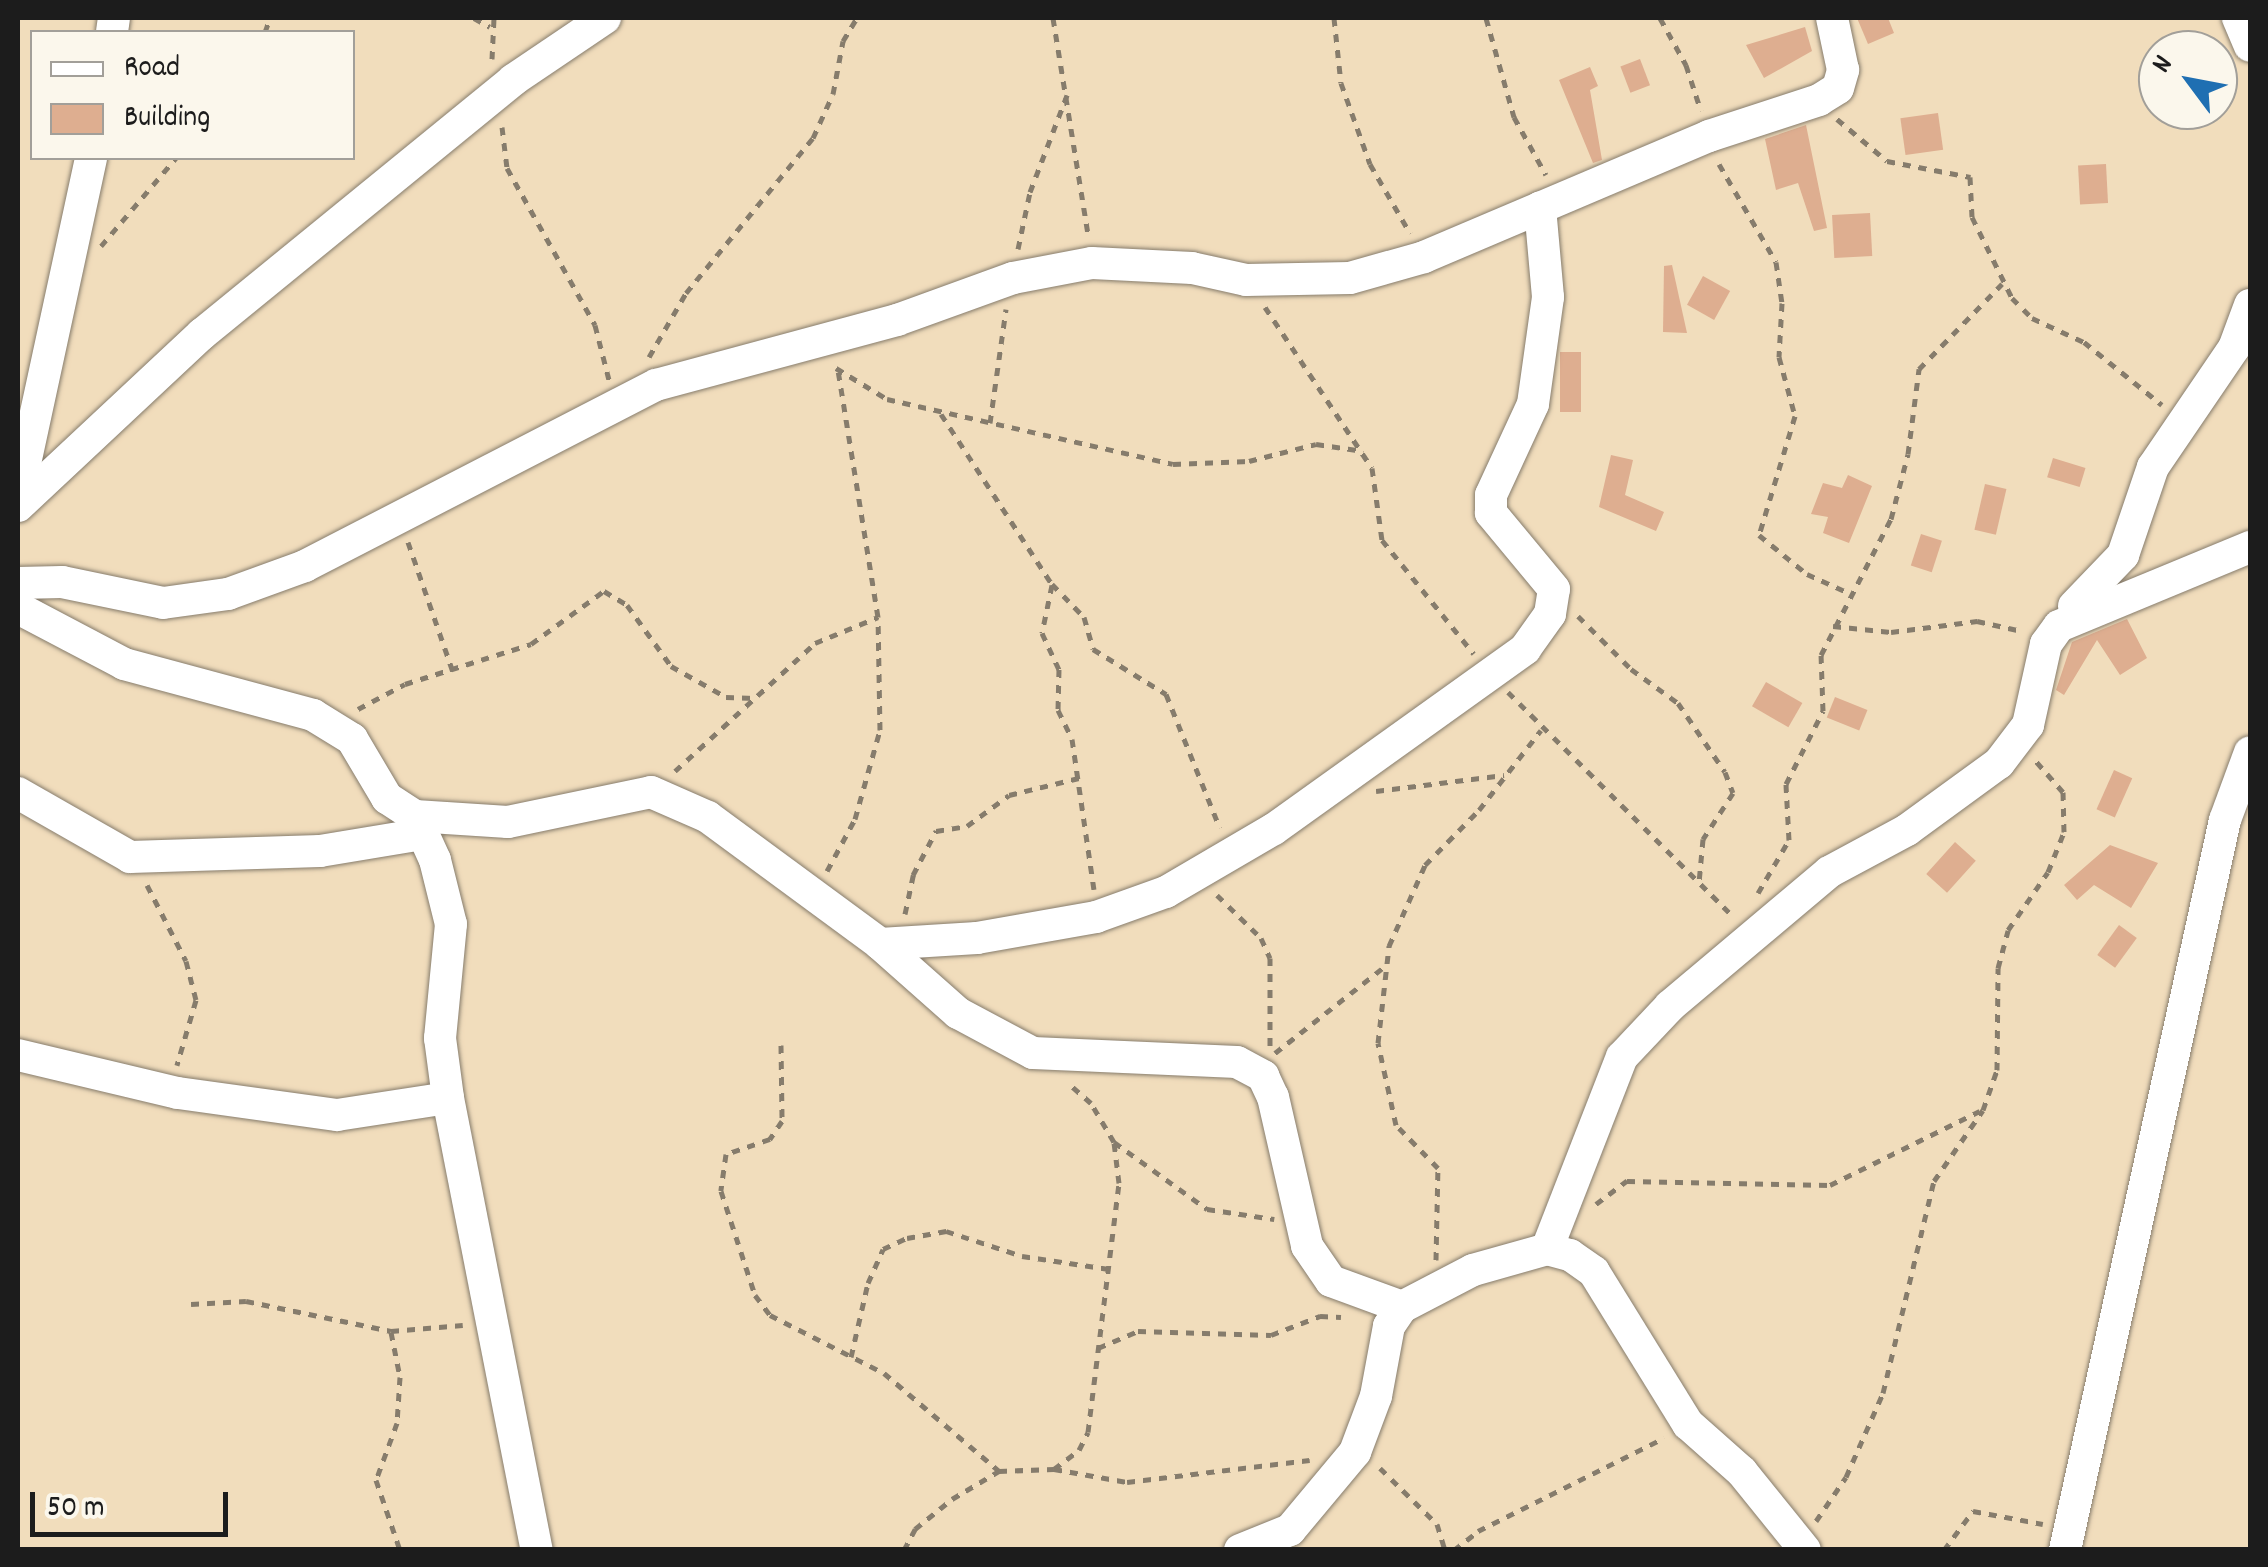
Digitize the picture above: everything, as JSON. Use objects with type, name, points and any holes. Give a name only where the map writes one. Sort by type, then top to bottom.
[{"type":"street","points":[[18,506],[202,334],[513,80],[605,18]]},
{"type":"street","points":[[18,583],[62,582],[163,603],[228,594],[305,566],[399,514],[496,470],[620,401],[1013,278],[1092,263],[1192,268],[1246,280],[1350,278],[1424,257],[1708,136],[1819,100],[1838,88],[1843,70],[1832,18]]},
{"type":"street","points":[[2238,18],[2250,46]]},
{"type":"street","points":[[18,496],[91,160]]},
{"type":"street","points":[[894,944],[977,938],[1096,917],[1196,874],[1336,784],[1525,648],[1550,614],[1554,588],[1491,513],[1491,495],[1533,404],[1548,297],[1549,204]]},
{"type":"street","points":[[1240,1550],[1290,1530],[1355,1452],[1376,1396],[1396,1316],[1437,1288],[1550,1241],[1622,1057],[1748,930],[1829,872],[1907,830],[2018,742],[2053,635],[2123,555],[2153,467],[2234,348],[2250,306]]},
{"type":"street","points":[[2053,635],[2250,547]]},
{"type":"street","points":[[18,608],[124,664],[312,716],[352,739],[387,798],[419,825],[451,924],[440,1038],[448,1098],[537,1550]]},
{"type":"street","points":[[2067,1540],[2224,820],[2250,752]]},
{"type":"street","points":[[18,793],[130,858],[320,851],[419,825],[508,822],[651,792],[708,817],[814,895],[894,944],[958,1013],[1033,1053],[1238,1062],[1263,1076],[1307,1246],[1332,1282],[1396,1316]]},
{"type":"street","points":[[18,1054],[178,1093],[336,1116],[448,1098]]},
{"type":"street","points":[[1550,1241],[1594,1272],[1688,1424],[1742,1472],[1803,1547]]},
{"type":"path","points":[[474,18],[490,27]]},
{"type":"path","points":[[620,401],[686,293],[813,138],[857,18]]},
{"type":"path","points":[[1053,18],[1092,263]]},
{"type":"path","points":[[1334,18],[1341,82],[1370,164],[1424,257]]},
{"type":"path","points":[[1486,18],[1514,117],[1532,142],[1549,204]]},
{"type":"path","points":[[1660,18],[1686,65],[1722,173],[1776,262],[1782,302],[1779,357],[1795,416],[1789,448],[1772,475],[1759,535],[1807,574],[1850,594]]},
{"type":"path","points":[[513,80],[502,129],[507,168],[595,324],[620,401]]},
{"type":"path","points":[[990,423],[1001,379],[999,337],[1030,192],[1066,95]]},
{"type":"path","points":[[1819,100],[1886,161],[1970,176],[1972,217],[2002,284],[2032,318],[2084,342],[2184,422]]},
{"type":"path","points":[[98,250],[134,215],[175,160]]},
{"type":"path","points":[[1246,280],[1372,468],[1382,540],[1541,730],[1748,930],[1789,840],[1786,784],[1824,711],[1821,655],[1891,519],[1908,454],[1919,369],[2002,284]]},
{"type":"path","points":[[805,346],[887,399],[1172,464],[1248,461],[1316,444],[1363,451]]},
{"type":"path","points":[[814,895],[855,819],[880,730],[878,618],[838,369]]},
{"type":"path","points":[[941,414],[1052,584],[1084,617],[1093,649],[1166,694],[1232,853]]},
{"type":"path","points":[[399,514],[454,672]]},
{"type":"path","points":[[1052,584],[1042,633],[1059,669],[1058,710],[1080,778],[1096,917]]},
{"type":"path","points":[[1554,588],[1619,658],[1678,703],[1724,772],[1732,793],[1703,839],[1700,886]]},
{"type":"path","points":[[312,716],[351,712],[405,684],[454,672],[530,644],[604,591],[627,605],[684,676],[726,697],[755,698]]},
{"type":"path","points":[[651,792],[815,643],[878,618]]},
{"type":"path","points":[[1833,626],[1891,632],[1977,621],[2053,635]]},
{"type":"path","points":[[1437,1288],[1438,1168],[1396,1125],[1378,1043],[1386,965],[1424,865],[1507,775],[1541,730]]},
{"type":"path","points":[[1803,1547],[1846,1477],[1883,1393],[1922,1212],[1934,1182],[1983,1110],[1998,1070],[1998,968],[2008,930],[2048,872],[2064,832],[2063,792],[2018,742]]},
{"type":"path","points":[[1336,784],[1410,790],[1507,775]]},
{"type":"path","points":[[894,944],[926,841],[936,831],[967,826],[1010,796],[1080,778]]},
{"type":"path","points":[[130,858],[186,961],[196,1000],[177,1060],[178,1093]]},
{"type":"path","points":[[1196,874],[1261,938],[1270,958],[1270,1056],[1386,965]]},
{"type":"path","points":[[781,1045],[782,1121],[770,1140],[726,1154],[724,1212],[755,1294],[770,1314],[884,1373],[999,1471]]},
{"type":"path","points":[[1033,1053],[1091,1103],[1114,1142],[1119,1183],[1088,1432],[1080,1450],[1054,1469]]},
{"type":"path","points":[[1550,1241],[1627,1181],[1830,1185],[1983,1110]]},
{"type":"path","points":[[1114,1142],[1207,1209],[1302,1224]]},
{"type":"path","points":[[851,1357],[868,1283],[883,1249],[907,1238],[946,1231],[1022,1256],[1110,1269]]},
{"type":"path","points":[[191,1304],[246,1301],[390,1331],[491,1321]]},
{"type":"path","points":[[1098,1348],[1138,1331],[1172,1327],[1271,1335],[1320,1316],[1396,1316]]},
{"type":"path","points":[[390,1331],[400,1376],[398,1422],[376,1480],[400,1550]]},
{"type":"path","points":[[1454,1550],[1478,1531],[1581,1484],[1688,1424]]},
{"type":"path","points":[[904,1550],[915,1529],[999,1471],[1054,1469],[1079,1478],[1166,1480],[1355,1452],[1437,1524],[1445,1550]]},
{"type":"path","points":[[1944,1550],[1973,1512],[2067,1540]]},
{"type":"building","points":[[1857,18],[1888,18],[1894,33],[1868,44]]},
{"type":"building","points":[[1805,27],[1812,51],[1764,78],[1746,45]]},
{"type":"building","points":[[1640,59],[1650,85],[1630,93],[1620,67]]},
{"type":"building","points":[[1590,67],[1598,86],[1590,90],[1602,160],[1593,163],[1559,80]]},
{"type":"building","points":[[1938,113],[1943,150],[1906,155],[1900,118]]},
{"type":"building","points":[[1806,125],[1827,228],[1814,231],[1798,183],[1776,190],[1765,139]]},
{"type":"building","points":[[2106,164],[2108,203],[2080,204],[2078,165]]},
{"type":"building","points":[[1870,213],[1872,256],[1834,258],[1832,215]]},
{"type":"building","points":[[1672,265],[1687,333],[1663,332],[1664,266]]},
{"type":"building","points":[[1703,276],[1730,291],[1714,320],[1687,305]]},
{"type":"building","points":[[1560,352],[1581,352],[1581,412],[1560,412]]},
{"type":"building","points":[[1611,455],[1633,460],[1625,495],[1664,512],[1656,531],[1599,507]]},
{"type":"building","points":[[2053,458],[2086,468],[2080,487],[2047,477]]},
{"type":"building","points":[[1848,475],[1872,486],[1849,543],[1823,533],[1828,517],[1811,514],[1823,483],[1842,488]]},
{"type":"building","points":[[1985,484],[2006,489],[1996,535],[1974,530]]},
{"type":"building","points":[[1921,534],[1942,541],[1932,572],[1911,565]]},
{"type":"building","points":[[2127,619],[2147,658],[2120,675],[2097,640],[2064,695],[2056,690],[2072,642]]},
{"type":"building","points":[[1766,682],[1802,703],[1788,727],[1752,706]]},
{"type":"building","points":[[1835,697],[1867,710],[1859,731],[1827,717]]},
{"type":"building","points":[[2114,770],[2132,778],[2115,817],[2097,809]]},
{"type":"building","points":[[1955,842],[1976,861],[1947,893],[1926,874]]},
{"type":"building","points":[[2110,845],[2158,863],[2131,908],[2094,885],[2077,900],[2064,885]]},
{"type":"building","points":[[2119,925],[2137,938],[2115,968],[2097,955]]}]
